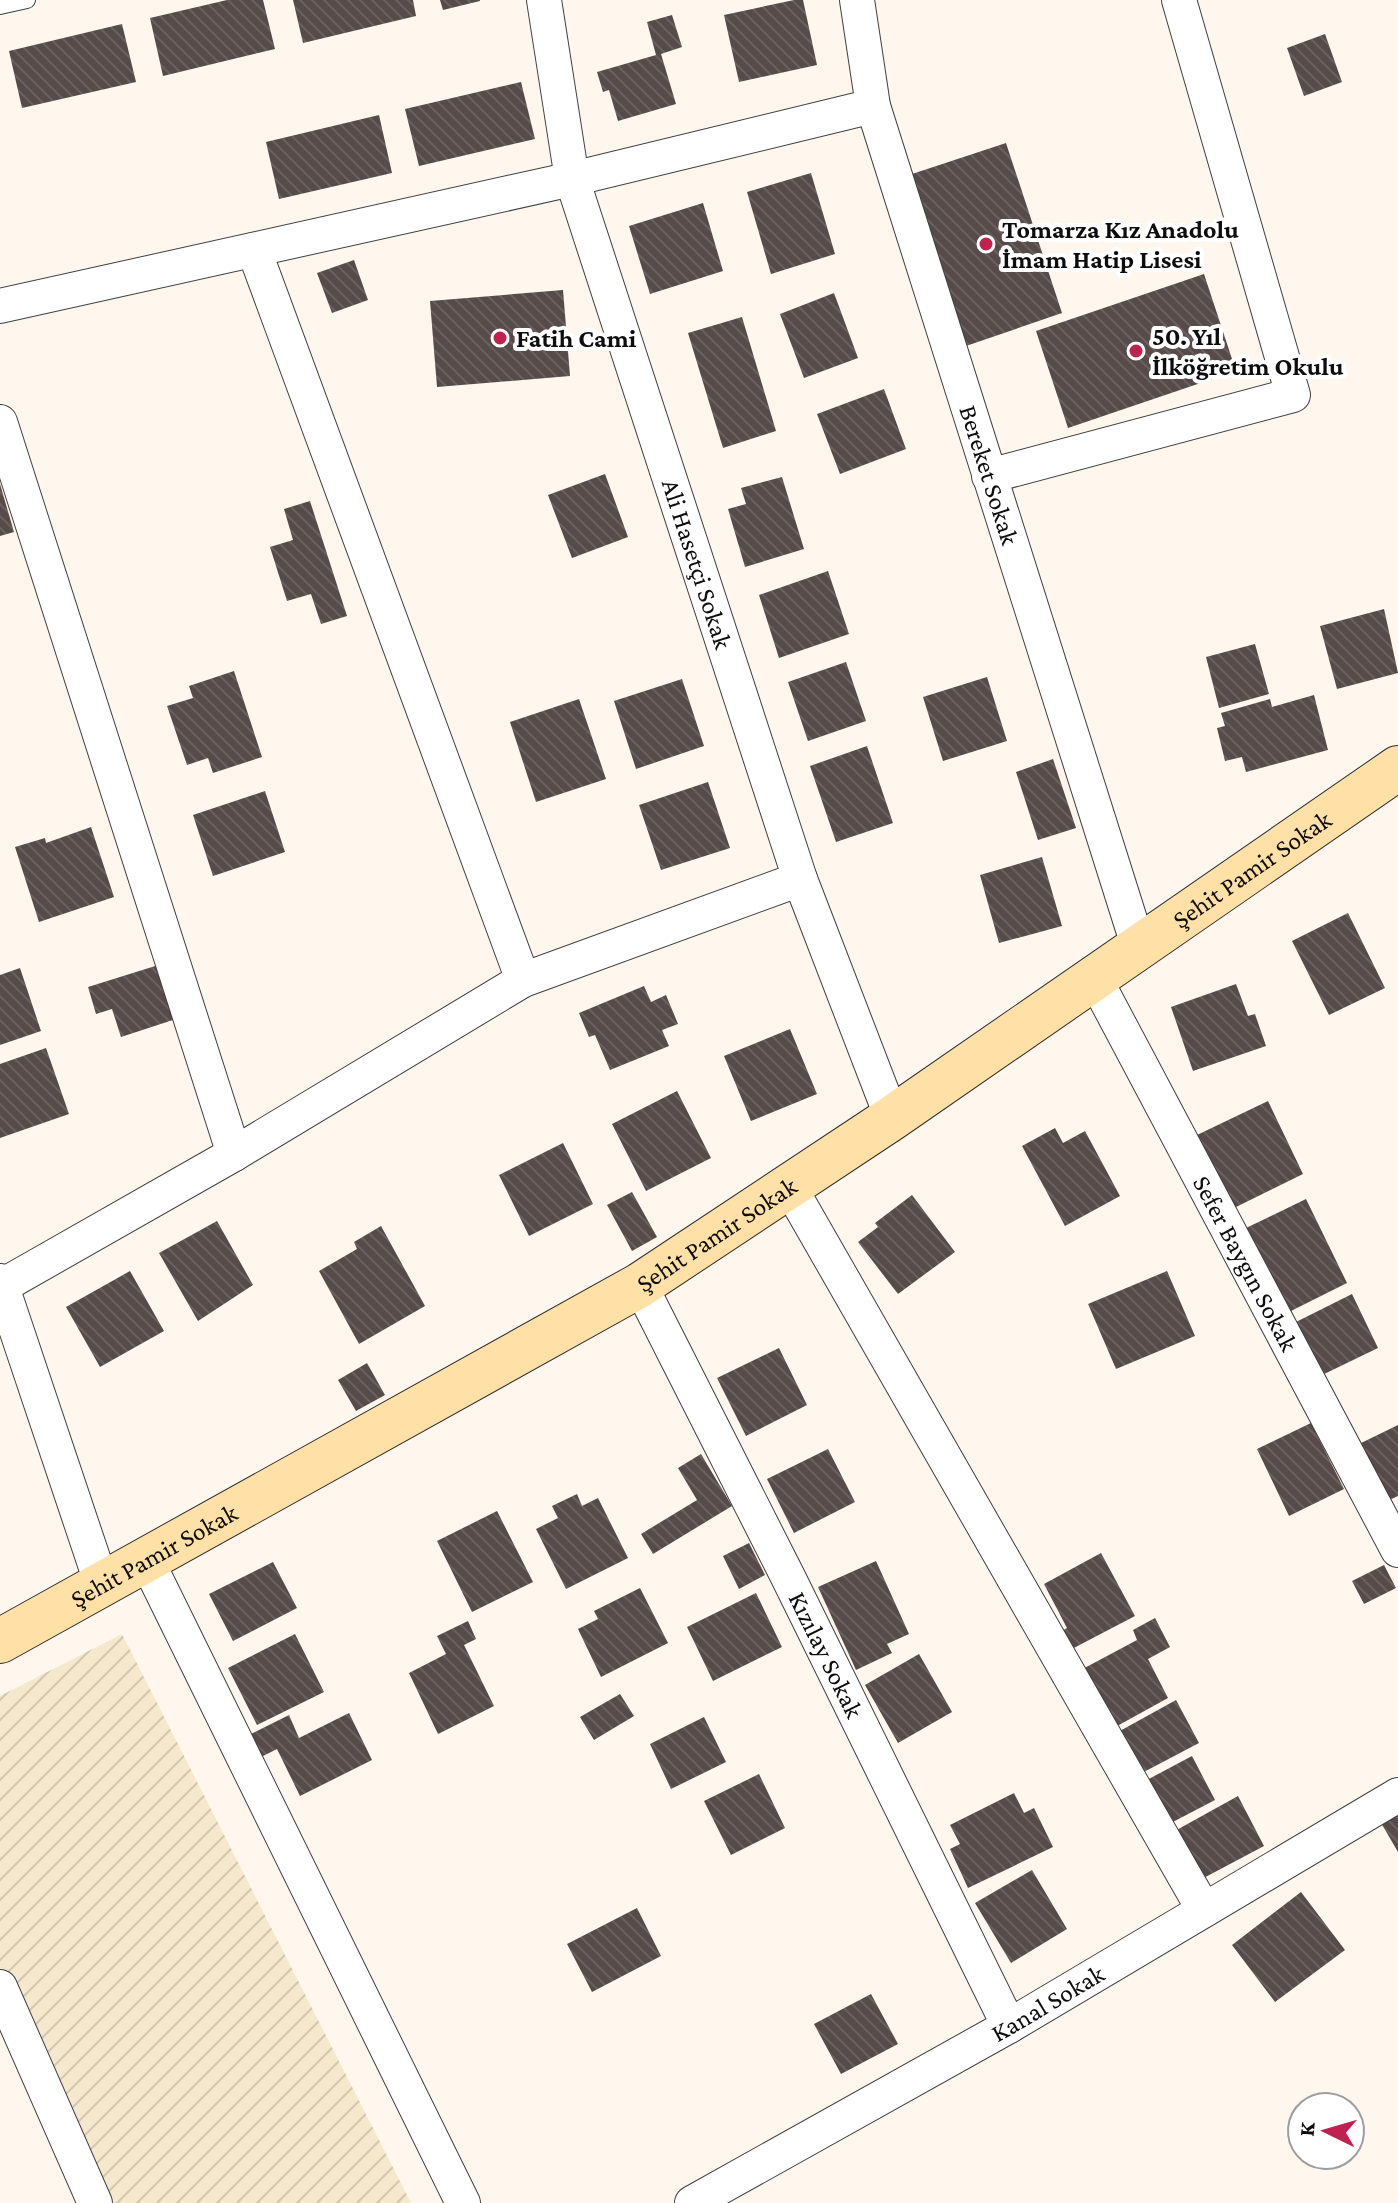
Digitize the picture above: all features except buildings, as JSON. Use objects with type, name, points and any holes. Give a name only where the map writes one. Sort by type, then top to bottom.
[{"type":"street","name":"Ali Hasetçi Sokak","points":[[544,0],[572,179],[800,879],[892,1118]]},
{"type":"street","name":"Bereket Sokak","points":[[857,0],[873,106],[1138,945]]},
{"type":"street","points":[[989,476],[1293,395],[1179,0]]},
{"type":"street","points":[[0,306],[572,179],[873,106]]},
{"type":"street","points":[[254,250],[523,980]]},
{"type":"street","points":[[0,422],[234,1154]]},
{"type":"street","name":"Şehit Pamir Sokak","points":[[0,1641],[640,1285],[892,1118],[1398,768]]},
{"type":"street","points":[[102,1585],[1,1283],[234,1154],[523,980],[800,879]]},
{"type":"street","name":"Sefer Baygın Sokak","points":[[1094,977],[1398,1550]]},
{"type":"street","points":[[789,1186],[1204,1910]]},
{"type":"street","name":"Kızılay Sokak","points":[[640,1285],[1009,2026]]},
{"type":"street","points":[[147,1561],[463,2203]]},
{"type":"street","name":"Kanal Sokak","points":[[692,2203],[1009,2026],[1398,1795]]},
{"type":"street","points":[[0,1987],[95,2203]]},
{"type":"lane","points":[[0,6],[27,0]]},
{"type":"shaded area","points":[[122,1634],[411,2203],[88,2203],[0,2002],[0,1696]]},
{"type":"place","name":"Tomarza Kız Anadolu İmam Hatip Lisesi","points":[[986,244]]},
{"type":"place","name":"Fatih Cami","points":[[500,338]]},
{"type":"place","name":"50. Yıl İlköğretim Okulu","points":[[1136,351]]}]
